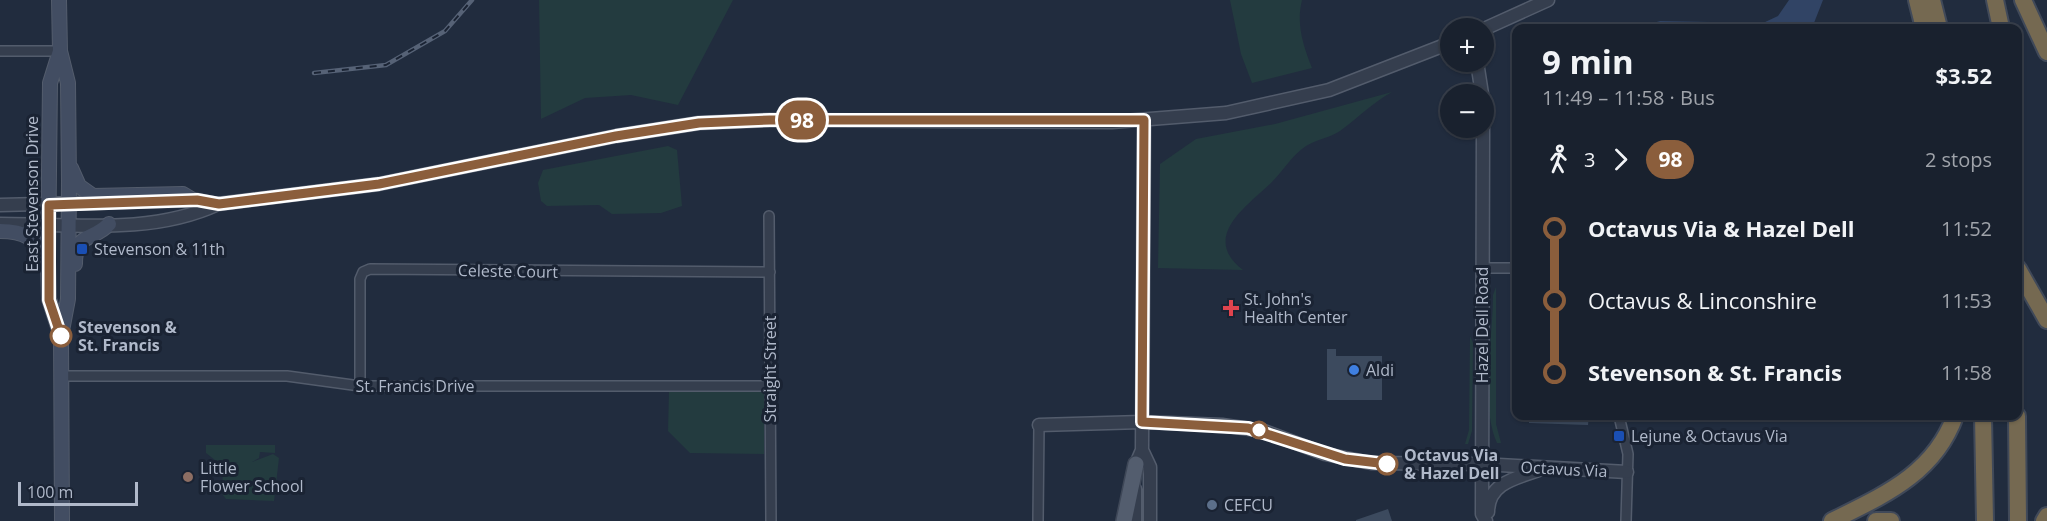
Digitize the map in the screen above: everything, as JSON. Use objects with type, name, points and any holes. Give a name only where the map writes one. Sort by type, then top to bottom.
[{"type":"highway","points":[[1917,0],[1923,24]]},
{"type":"highway","points":[[1932,0],[1938,24]]},
{"type":"highway","points":[[1995,0],[2000,24]]},
{"type":"highway","points":[[2023,0],[2047,52]]},
{"type":"highway","points":[[2022,276],[2047,320]]},
{"type":"highway","points":[[1832,521],[1884,495],[1918,472],[1944,442],[1954,420]]},
{"type":"highway","points":[[1983,420],[1985,521]]},
{"type":"highway","points":[[2017,420],[2018,521]]},
{"type":"highway","points":[[2044,521],[2047,516]]},
{"type":"highway","points":[[1876,521],[1891,521]]},
{"type":"main road","name":"East Stevenson Drive","points":[[59,0],[60,51],[68,83],[69,161],[68,299],[62,329],[61,376],[62,521]]},
{"type":"main road","name":"East Stevenson Drive","points":[[60,51],[50,82],[48,261],[49,300],[62,329]]},
{"type":"main road","points":[[69,161],[79,186],[93,196],[183,194],[193,200]]},
{"type":"main road","points":[[62,329],[75,308],[77,248],[87,236],[109,224]]},
{"type":"main road","points":[[0,231],[21,232],[29,235],[48,261]]},
{"type":"main road","points":[[1124,521],[1139,457]]},
{"type":"street","points":[[1494,24],[1548,0]]},
{"type":"street","points":[[0,205],[193,200],[219,204],[379,184],[616,136],[699,123],[770,120],[1144,120],[1227,113],[1294,99],[1378,73],[1440,48]]},
{"type":"street","points":[[0,51],[60,51]]},
{"type":"street","points":[[1135,521],[1142,422],[1144,120]]},
{"type":"street","name":"Hazel Dell Road","points":[[1483,138],[1481,464],[1482,514],[1486,521]]},
{"type":"street","points":[[0,224],[109,224],[176,219],[196,214],[219,204]]},
{"type":"street","name":"Straight Street","points":[[769,216],[771,521]]},
{"type":"street","points":[[1483,268],[1512,268]]},
{"type":"street","name":"Celeste Court","points":[[360,386],[360,279],[363,272],[370,269],[770,272]]},
{"type":"street","name":"St. Francis Drive","points":[[61,376],[287,376],[360,386],[770,386]]},
{"type":"street","points":[[1620,420],[1626,435],[1626,521]]},
{"type":"street","name":"Octavus Via","points":[[1038,425],[1142,422],[1248,428],[1279,436],[1325,454],[1371,463],[1481,464],[1627,472]]},
{"type":"street","points":[[1038,425],[1038,521]]},
{"type":"street","points":[[1139,457],[1150,467],[1150,521]]},
{"type":"street","points":[[1486,521],[1490,497],[1498,487],[1542,468]]},
{"type":"green space","points":[[539,0],[733,0],[678,105],[631,95],[585,98],[541,119]]},
{"type":"green space","points":[[1230,0],[1302,0],[1301,34],[1312,68],[1252,83],[1241,54]]},
{"type":"green space","points":[[1392,92],[1340,131],[1301,150],[1240,212],[1227,234],[1226,246],[1231,258],[1243,270],[1158,268],[1160,164],[1196,139],[1275,124]]},
{"type":"green space","points":[[668,146],[677,150],[682,206],[661,213],[612,214],[599,205],[547,206],[541,201],[538,183],[543,170]]},
{"type":"green space","points":[[1496,287],[1496,424],[1501,443],[1497,443],[1492,428],[1488,391],[1493,295]]},
{"type":"green space","points":[[1470,336],[1473,343],[1472,431],[1468,444],[1465,444],[1469,430]]},
{"type":"green space","points":[[669,391],[764,392],[764,454],[690,453],[668,431]]},
{"type":"green space","points":[[206,445],[275,445],[275,453],[260,452],[259,458],[252,462],[273,454],[279,458],[274,501],[226,499],[222,494],[223,466],[238,462],[220,464],[206,453]]},
{"type":"water","points":[[1789,0],[1823,0],[1814,24],[1650,24],[1660,21],[1763,23],[1778,16]]},
{"type":"building","name":"Aldi","points":[[1327,349],[1336,349],[1336,356],[1382,356],[1382,400],[1327,400]]},
{"type":"building","points":[[1529,420],[1589,420],[1588,425],[1529,423]]},
{"type":"building","points":[[1388,509],[1392,521],[1356,521],[1356,520]]},
{"type":"railway","points":[[314,73],[386,65],[445,31],[472,0]]},
{"type":"bus line","name":"98","points":[[61,336],[49,300],[49,205],[197,200],[219,204],[328,192],[458,170],[659,128],[699,123],[770,120],[1112,122],[1144,120],[1142,422],[1248,428],[1279,436],[1325,454],[1387,464]]},
{"type":"place","name":"Stevenson & 11th","points":[[82,249]]},
{"type":"place","name":"St. John's Health Center","points":[[1231,308]]},
{"type":"place","name":"Stevenson & St. Francis","points":[[61,336]]},
{"type":"place","name":"Aldi","points":[[1354,370]]},
{"type":"place","name":"Lejune & Octavus Via","points":[[1619,436]]},
{"type":"place","name":"Octavus Via & Hazel Dell","points":[[1387,464]]},
{"type":"place","name":"Little Flower School","points":[[188,477]]},
{"type":"place","name":"CEFCU","points":[[1212,505]]}]
